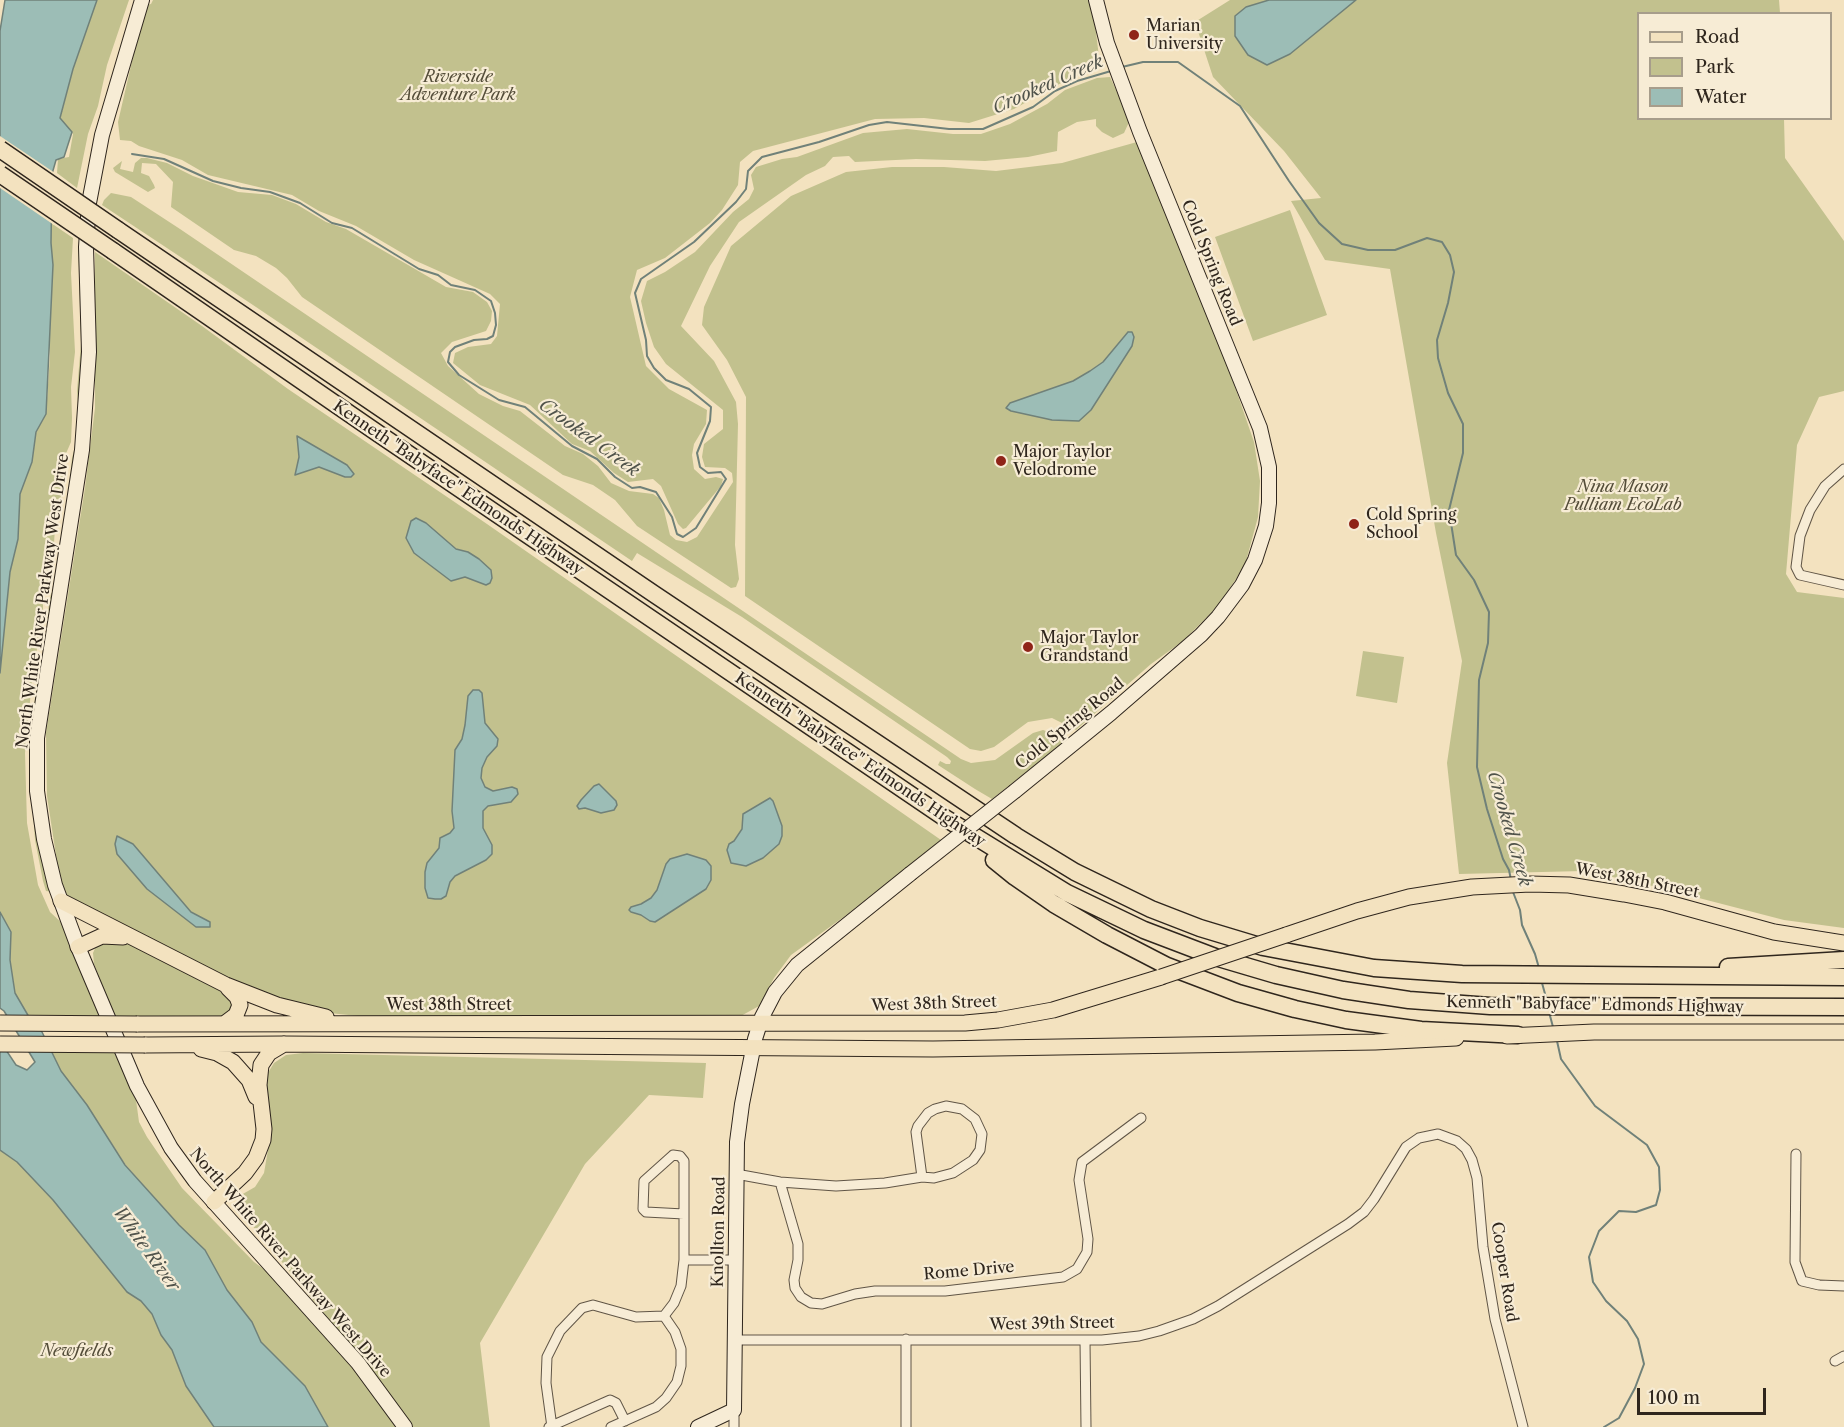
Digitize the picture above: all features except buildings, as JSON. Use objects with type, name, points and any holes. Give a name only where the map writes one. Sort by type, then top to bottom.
[{"type":"highway","name":"Kenneth \"Babyface\" Edmonds Highway","points":[[0,149],[781,680],[835,713],[1016,836],[1075,872],[1164,914],[1263,947],[1374,968],[1438,974],[1844,977]]},
{"type":"highway","name":"Kenneth \"Babyface\" Edmonds Highway","points":[[0,174],[945,818],[1024,868],[1095,908],[1144,930],[1215,957],[1284,977],[1362,993],[1428,1002],[1586,1007],[1844,1007]]},
{"type":"highway","points":[[945,818],[1015,877],[1054,904],[1134,950],[1197,978],[1266,1001],[1346,1020],[1421,1030],[1518,1035]]},
{"type":"highway","points":[[1647,975],[1733,966],[1844,960]]},
{"type":"main road","name":"West 38th Street","points":[[0,1044],[184,1045],[756,1037],[990,1021],[1053,1010],[1161,977],[1392,900],[1472,887],[1510,884],[1569,885],[1624,894],[1665,902],[1782,934],[1844,943]]},
{"type":"main road","points":[[61,901],[129,938],[226,985],[265,1001],[297,1011],[328,1017],[383,1023]]},
{"type":"main road","points":[[78,947],[102,936],[129,938]]},
{"type":"main road","points":[[224,1024],[236,1016],[240,1005],[237,997],[226,985]]},
{"type":"main road","name":"West 38th Street","points":[[0,1023],[383,1023],[756,1037],[1145,1047],[1375,1042],[1594,1032],[1844,1032]]},
{"type":"main road","points":[[214,1202],[251,1165],[260,1148],[264,1129],[259,1085],[261,1065],[269,1053],[284,1044]]},
{"type":"main road","points":[[184,1045],[217,1053],[239,1067],[252,1086],[264,1129]]},
{"type":"street","name":"North White River Parkway West Drive","points":[[142,0],[102,135],[90,196],[86,240],[88,359],[82,450],[38,727],[37,776],[40,819],[50,866],[78,947],[147,1107],[175,1155],[195,1181],[358,1364],[405,1427]]},
{"type":"street","name":"Cold Spring Road","points":[[756,1037],[774,992],[796,964],[1015,791],[1118,707],[1201,635],[1238,591],[1250,571],[1266,526],[1269,475],[1260,428],[1127,97],[1107,43],[1096,0]]},
{"type":"street","points":[[1844,469],[1833,477],[1820,492],[1806,517],[1796,567],[1800,575],[1844,585]]},
{"type":"street","name":"Knollton Road","points":[[734,1427],[736,1174],[740,1115],[756,1037]]},
{"type":"street","points":[[736,1174],[780,1182],[852,1186],[922,1177],[934,1178],[953,1173],[979,1154],[982,1142],[981,1130],[975,1119],[966,1111],[942,1107],[935,1109],[922,1119],[916,1132],[922,1177]]},
{"type":"street","name":"Rome Drive","points":[[780,1182],[797,1240],[798,1260],[795,1287],[801,1297],[811,1304],[822,1304],[855,1294],[875,1291],[945,1291],[1063,1277],[1077,1269],[1087,1252],[1088,1239],[1079,1180],[1082,1162],[1141,1118]]},
{"type":"street","name":"West 39th Street","points":[[734,1340],[1085,1340],[1129,1337],[1159,1331],[1193,1319],[1218,1306],[1354,1220],[1374,1199],[1406,1147],[1419,1138],[1434,1134],[1442,1135]]},
{"type":"street","name":"Cooper Road","points":[[1442,1135],[1457,1141],[1466,1149],[1475,1170],[1489,1289],[1502,1352],[1523,1427]]},
{"type":"street","points":[[1796,1154],[1795,1262],[1802,1281],[1819,1285],[1844,1286]]},
{"type":"street","points":[[664,1316],[679,1295],[684,1260],[684,1214],[684,1161],[680,1156],[673,1155],[644,1181],[644,1210],[647,1213],[684,1214]]},
{"type":"street","points":[[684,1260],[735,1260]]},
{"type":"street","points":[[625,1421],[616,1403],[610,1400],[551,1427],[546,1383],[547,1357],[560,1331],[582,1308],[593,1305],[636,1317],[664,1316]]},
{"type":"street","points":[[611,1427],[651,1410],[663,1401],[678,1379],[681,1349],[675,1332],[664,1316]]},
{"type":"street","points":[[906,1339],[906,1427]]},
{"type":"street","points":[[1085,1340],[1086,1427]]},
{"type":"street","points":[[1835,1361],[1844,1356]]},
{"type":"street","points":[[698,1427],[734,1410]]},
{"type":"green space","points":[[97,0],[129,0],[107,65],[98,106],[88,134],[77,188],[57,173],[58,159],[69,157],[73,134],[60,119],[73,69]]},
{"type":"green space","name":"Riverside Adventure Park","points":[[153,0],[1092,0],[1100,65],[1053,87],[1014,109],[969,123],[924,118],[875,119],[753,151],[740,162],[738,185],[722,210],[710,223],[665,258],[637,270],[630,297],[646,366],[669,389],[707,410],[706,424],[694,444],[692,455],[694,469],[705,479],[716,477],[723,479],[721,486],[683,529],[678,524],[661,486],[653,479],[628,482],[614,473],[590,451],[572,444],[530,405],[480,385],[453,363],[455,353],[468,347],[491,344],[497,336],[500,304],[490,294],[414,260],[356,226],[319,211],[292,195],[208,175],[182,160],[139,146],[131,141],[120,140],[118,122],[145,5],[151,4]]},
{"type":"green space","name":"Nina Mason Pulliam EcoLab","points":[[1230,0],[1779,0],[1780,12],[1637,12],[1637,120],[1784,120],[1785,158],[1844,241],[1844,391],[1819,397],[1797,445],[1786,574],[1797,592],[1844,598],[1844,928],[1784,920],[1637,882],[1583,871],[1459,874],[1447,763],[1462,661],[1436,533],[1390,269],[1325,260],[1291,201],[1321,198],[1284,151],[1213,77],[1195,22]]},
{"type":"green space","points":[[1110,77],[1130,120],[1124,133],[1113,138],[1096,126],[1096,119],[1077,122],[1058,132],[1057,151],[1028,157],[985,161],[916,159],[855,162],[849,156],[833,157],[825,166],[806,175],[739,222],[710,266],[681,326],[714,361],[736,402],[738,424],[735,545],[739,579],[736,587],[731,588],[637,526],[615,500],[593,485],[563,475],[302,297],[276,268],[256,256],[234,250],[171,207],[173,182],[156,164],[142,163],[141,173],[149,176],[155,188],[148,192],[115,172],[113,168],[122,161],[120,169],[133,172],[135,163],[141,158],[147,158],[167,163],[193,176],[238,192],[272,195],[296,204],[326,222],[346,229],[446,287],[473,292],[487,302],[492,311],[491,321],[486,331],[452,342],[441,353],[448,366],[479,394],[503,406],[520,411],[565,446],[583,454],[598,466],[611,483],[629,491],[653,494],[659,498],[670,535],[676,540],[687,542],[697,537],[733,482],[732,473],[725,468],[705,467],[702,457],[704,444],[723,429],[723,410],[666,364],[654,347],[641,301],[647,281],[695,252],[733,212],[749,199],[754,189],[751,175],[756,167],[797,157],[863,133],[907,129],[953,134],[981,134],[1010,124],[1047,104],[1065,90],[1097,78]]},
{"type":"green space","name":"Major Taylor Velodrome","points":[[1137,142],[1223,352],[1254,442],[1260,481],[1258,517],[1245,565],[1219,605],[1183,641],[1151,664],[1076,730],[1052,718],[1028,722],[994,747],[981,751],[970,749],[745,596],[746,397],[727,360],[702,325],[704,307],[731,246],[791,196],[846,172],[892,167],[944,167],[996,171],[1062,163]]},
{"type":"green space","points":[[111,193],[131,197],[180,229],[961,759],[971,763],[995,760],[1033,733],[1043,730],[1058,735],[1062,744],[992,799],[938,765],[940,761],[950,764],[951,761],[947,757],[742,617],[637,553],[632,561],[102,205]]},
{"type":"green space","points":[[1290,210],[1327,315],[1253,341],[1215,237]]},
{"type":"green space","points":[[51,223],[73,238],[71,273],[75,352],[71,387],[71,442],[64,458],[64,484],[33,670],[25,753],[27,823],[38,885],[50,912],[64,925],[103,1017],[29,1017],[15,993],[10,960],[11,932],[0,912],[0,673],[10,572],[18,539],[20,494],[32,462],[36,432],[46,414],[50,356],[48,331]]},
{"type":"green space","points":[[78,241],[84,333],[79,436],[43,667],[33,749],[35,805],[52,892],[46,891],[35,840],[31,727],[39,669],[45,650],[49,601],[57,575],[58,552],[67,509],[79,418],[77,391],[81,343]]},
{"type":"green space","points":[[95,252],[288,389],[487,524],[941,840],[845,916],[791,955],[774,978],[759,1006],[739,1017],[426,1018],[358,1016],[320,1012],[256,995],[69,900],[59,875],[47,796],[46,733],[85,488],[95,408]]},
{"type":"green space","points":[[1363,651],[1404,657],[1397,703],[1356,696]]},
{"type":"green space","points":[[122,942],[133,945],[230,994],[234,1008],[226,1016],[219,1017],[114,1016],[94,964],[93,953],[97,944]]},
{"type":"green space","points":[[51,1051],[115,1052],[136,1100],[139,1122],[182,1188],[254,1262],[272,1275],[366,1382],[400,1427],[328,1427],[261,1342],[252,1322],[227,1290],[205,1250],[179,1225],[125,1164],[87,1105],[61,1071]]},
{"type":"green space","points":[[303,1053],[706,1063],[703,1098],[649,1095],[585,1164],[480,1343],[490,1427],[410,1427],[370,1370],[238,1208],[241,1195],[255,1187],[264,1173],[269,1144],[266,1076],[274,1063],[286,1055]]},
{"type":"green space","name":"Newfields","points":[[0,1150],[17,1162],[53,1200],[127,1292],[141,1301],[152,1314],[161,1335],[172,1349],[186,1386],[214,1427],[0,1427]]},
{"type":"water","points":[[5,0],[97,0],[73,69],[60,118],[72,132],[64,157],[56,160],[52,174],[53,265],[46,414],[36,432],[32,462],[20,494],[18,539],[10,572],[0,673],[0,31]]},
{"type":"water","points":[[1269,0],[1356,0],[1290,54],[1267,65],[1248,55],[1235,36],[1235,16],[1246,7]]},
{"type":"water","points":[[1128,332],[1132,332],[1134,337],[1132,346],[1091,410],[1079,421],[1052,420],[1006,408],[1010,403],[1073,381],[1090,371],[1103,362]]},
{"type":"water","points":[[297,436],[347,465],[354,474],[351,477],[345,477],[319,467],[295,475],[299,457]]},
{"type":"water","points":[[416,518],[426,523],[456,549],[468,552],[479,559],[491,570],[490,583],[486,585],[465,577],[451,581],[414,553],[406,538],[411,521]]},
{"type":"water","points":[[473,690],[479,690],[482,693],[485,723],[498,739],[497,746],[487,757],[482,768],[481,778],[485,787],[493,791],[512,787],[517,789],[518,794],[511,802],[488,806],[483,811],[483,828],[492,845],[492,854],[486,860],[455,876],[450,882],[446,896],[441,899],[428,898],[425,888],[427,863],[439,848],[440,838],[454,828],[452,811],[455,750],[462,739],[468,696]]},
{"type":"water","points":[[599,784],[616,801],[617,805],[614,810],[601,813],[585,808],[579,809],[577,806],[581,800],[594,786]]},
{"type":"water","points":[[770,798],[782,826],[779,844],[763,858],[746,866],[731,863],[727,850],[729,844],[734,841],[742,829],[743,814]]},
{"type":"water","points":[[117,836],[133,844],[191,912],[210,922],[210,927],[196,927],[147,889],[117,854],[115,844]]},
{"type":"water","points":[[687,854],[706,860],[711,866],[711,880],[706,889],[655,922],[629,910],[651,898],[657,890],[670,859]]},
{"type":"water","name":"White River","points":[[0,912],[11,932],[10,960],[15,993],[29,1017],[42,1032],[61,1071],[87,1105],[125,1165],[205,1250],[227,1290],[252,1322],[261,1342],[305,1386],[328,1427],[214,1427],[186,1386],[172,1350],[161,1335],[152,1314],[141,1301],[127,1292],[53,1200],[17,1162],[0,1150],[0,1041],[16,1065],[27,1070],[35,1062],[0,1008]]},
{"type":"pier","points":[[0,136],[55,173],[54,225],[0,188]]},
{"type":"waterway","name":"Crooked Creek","points":[[1122,67],[1143,62],[1178,62],[1240,106],[1319,223],[1342,244],[1368,250],[1395,250],[1427,238],[1442,242],[1450,255],[1454,272],[1437,340],[1438,358],[1448,393],[1463,424],[1463,453],[1449,510],[1456,555],[1474,580],[1489,612],[1488,643],[1479,680],[1477,767],[1487,809],[1511,880]]},
{"type":"waterway","name":"Crooked Creek","points":[[132,154],[164,159],[213,181],[270,192],[300,203],[332,223],[352,228],[419,269],[438,275],[451,285],[475,290],[491,301],[496,325],[493,336],[455,347],[450,352],[448,362],[459,375],[499,400],[525,407],[572,446],[597,459],[615,477],[632,488],[640,487],[656,492],[672,517],[677,534],[683,537],[696,528],[726,479],[721,472],[708,473],[700,467],[697,453],[710,421],[711,407],[689,389],[666,380],[654,368],[647,356],[646,340],[635,293],[641,279],[694,242],[736,202],[746,189],[748,171],[762,157],[819,142],[869,125],[887,122],[949,129],[983,129],[1033,107],[1055,91],[1077,81],[1111,71]]},
{"type":"waterway","name":"Crooked Creek","points":[[1513,892],[1520,910],[1522,925],[1539,968]]},
{"type":"waterway","name":"Crooked Creek","points":[[1542,983],[1547,1001]]},
{"type":"waterway","name":"Crooked Creek","points":[[1549,1012],[1553,1027]]},
{"type":"waterway","name":"Crooked Creek","points":[[1557,1041],[1561,1059],[1595,1106],[1647,1145],[1659,1167],[1660,1190],[1656,1205],[1636,1212],[1619,1211],[1599,1231],[1589,1257],[1593,1282],[1606,1301],[1627,1321],[1638,1339],[1644,1364],[1635,1388],[1619,1418],[1604,1427]]},
{"type":"place","name":"Marian University","points":[[1134,35]]},
{"type":"place","name":"Major Taylor Velodrome","points":[[1001,461]]},
{"type":"place","name":"Cold Spring School","points":[[1354,524]]},
{"type":"place","name":"Major Taylor Grandstand","points":[[1028,647]]}]
